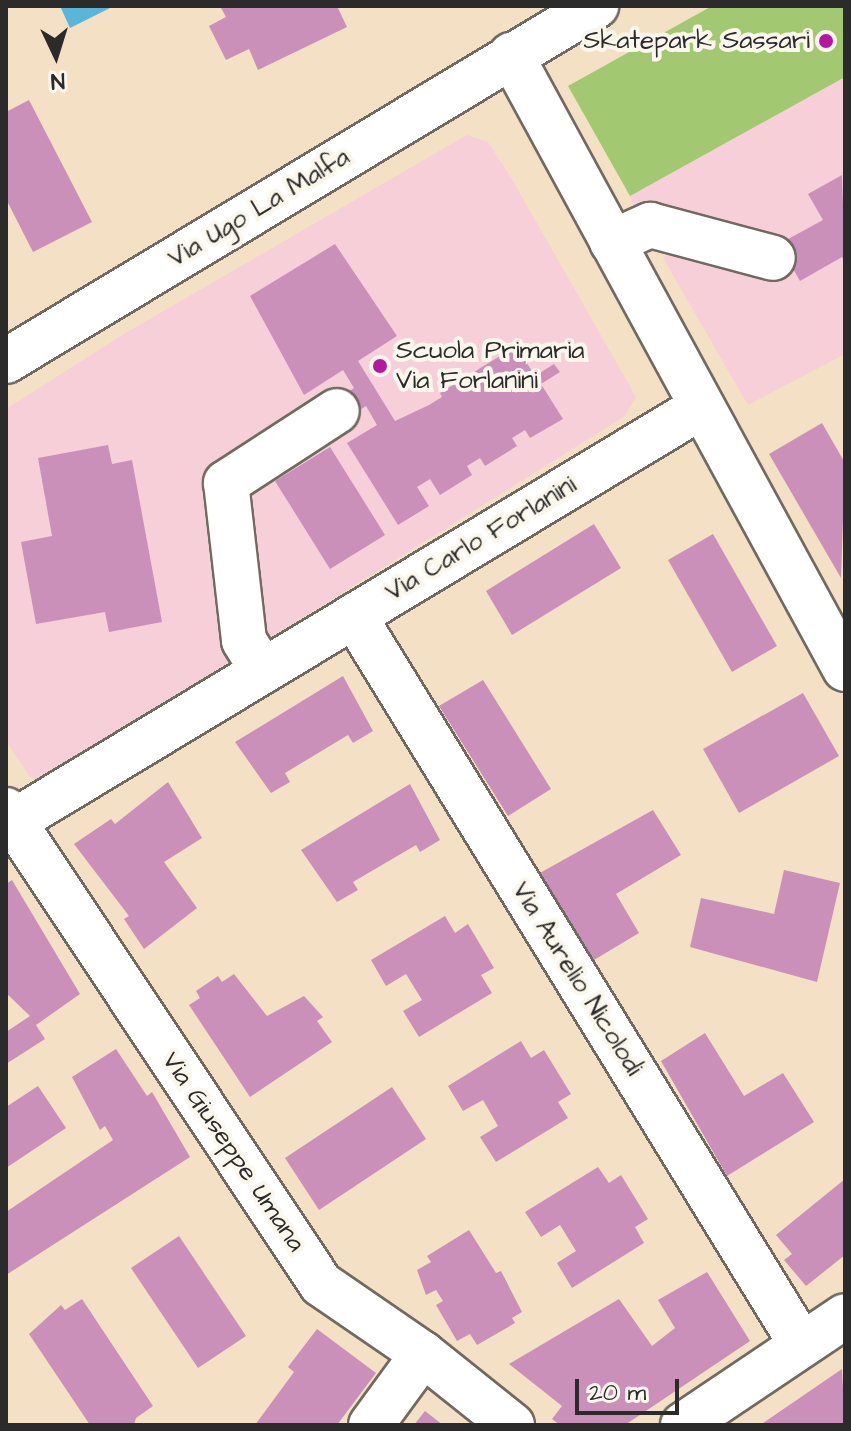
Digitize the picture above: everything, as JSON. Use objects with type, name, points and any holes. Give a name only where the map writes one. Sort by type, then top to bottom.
[{"type":"street","name":"Via Ugo La Malfa","points":[[10,350],[596,6]]},
{"type":"street","points":[[511,55],[845,669]]},
{"type":"street","points":[[612,242],[650,225],[773,258]]},
{"type":"street","name":"Via Carlo Forlanini","points":[[8,819],[263,671],[701,407]]},
{"type":"street","points":[[263,671],[244,640],[226,483],[337,411]]},
{"type":"street","name":"Via Aurelio Nicolodi","points":[[354,616],[831,1329]]},
{"type":"street","name":"Via Giuseppe Umana","points":[[8,819],[321,1284],[423,1354],[512,1425]]},
{"type":"street","points":[[683,1425],[831,1329]]},
{"type":"street","points":[[371,1425],[423,1354]]},
{"type":"shaded area","points":[[845,77],[845,354],[748,405],[663,258],[678,245],[636,212],[630,196]]},
{"type":"shaded area","name":"Scuola Primaria Via Forlanini","points":[[467,135],[488,142],[510,176],[636,397],[625,416],[42,781],[30,777],[6,741],[6,409],[124,334]]},
{"type":"green space","points":[[712,6],[845,6],[845,77],[630,196],[568,86]]},
{"type":"water","points":[[60,6],[114,6],[70,28]]},
{"type":"building","points":[[220,6],[337,6],[347,27],[258,70],[249,49],[226,60],[209,26],[226,17]]},
{"type":"building","points":[[29,100],[92,222],[33,252],[6,199],[6,112]]},
{"type":"building","points":[[842,175],[845,262],[842,257],[800,281],[779,244],[823,220],[808,194]]},
{"type":"building","points":[[335,244],[397,336],[358,361],[395,421],[442,397],[440,393],[516,346],[535,376],[554,364],[560,372],[541,384],[563,419],[530,438],[525,430],[512,438],[517,446],[485,466],[480,458],[467,466],[472,475],[440,495],[430,479],[417,487],[429,506],[398,525],[347,443],[377,425],[366,406],[347,418],[336,400],[354,388],[343,370],[304,395],[250,296]]},
{"type":"building","points":[[822,423],[845,463],[841,578],[769,454]]},
{"type":"building","points":[[108,445],[112,464],[132,460],[162,622],[109,632],[105,612],[36,624],[21,542],[52,536],[38,458]]},
{"type":"building","points":[[330,447],[385,535],[330,569],[275,481]]},
{"type":"building","points":[[594,524],[621,568],[512,635],[486,591]]},
{"type":"building","points":[[713,534],[777,646],[732,672],[668,560]]},
{"type":"building","points":[[343,676],[373,731],[353,743],[348,735],[285,773],[290,782],[271,793],[235,742]]},
{"type":"building","points":[[483,680],[551,789],[508,816],[439,706]]},
{"type":"building","points":[[803,693],[839,756],[739,813],[703,749]]},
{"type":"building","points":[[168,782],[202,838],[164,862],[197,908],[144,949],[124,919],[129,916],[74,844],[111,819],[115,824]]},
{"type":"building","points":[[410,784],[440,840],[420,852],[416,845],[353,882],[358,890],[337,902],[301,850]]},
{"type":"building","points":[[653,810],[681,855],[616,894],[639,933],[594,960],[538,874]]},
{"type":"building","points":[[784,870],[840,883],[817,982],[690,947],[701,898],[774,914]]},
{"type":"building","points":[[12,880],[80,994],[36,1025],[45,1039],[6,1064],[6,1032],[30,1016],[6,993],[6,884]]},
{"type":"building","points":[[445,916],[455,933],[468,924],[494,968],[481,975],[492,993],[419,1037],[403,1011],[422,1000],[406,974],[386,986],[371,960]]},
{"type":"building","points":[[234,974],[267,1016],[304,996],[323,1017],[317,1021],[332,1042],[250,1097],[189,1005],[200,998],[196,991],[218,976],[222,982]]},
{"type":"building","points":[[705,1033],[744,1096],[783,1073],[814,1122],[727,1176],[661,1061]]},
{"type":"building","points":[[521,1041],[531,1058],[544,1050],[571,1094],[558,1102],[568,1118],[496,1162],[480,1137],[498,1126],[483,1100],[463,1111],[448,1086]]},
{"type":"building","points":[[116,1049],[147,1096],[152,1092],[190,1157],[6,1275],[6,1212],[113,1140],[105,1126],[100,1130],[72,1077]]},
{"type":"building","points":[[38,1086],[66,1128],[6,1168],[6,1107]]},
{"type":"building","points":[[392,1087],[426,1139],[319,1210],[285,1158]]},
{"type":"building","points":[[598,1167],[609,1183],[621,1175],[648,1219],[635,1227],[644,1243],[572,1288],[557,1263],[576,1251],[560,1225],[541,1237],[525,1212]]},
{"type":"building","points":[[845,1179],[845,1255],[806,1286],[784,1260],[792,1254],[776,1235]]},
{"type":"building","points":[[469,1230],[496,1273],[501,1271],[522,1312],[512,1318],[515,1323],[477,1345],[470,1334],[457,1341],[436,1305],[443,1301],[436,1290],[426,1295],[417,1270],[431,1262],[427,1256]]},
{"type":"building","points":[[179,1236],[246,1336],[198,1368],[131,1268]]},
{"type":"building","points":[[707,1272],[750,1341],[625,1425],[560,1425],[552,1419],[562,1406],[509,1364],[619,1299],[652,1346],[675,1328],[658,1300]]},
{"type":"building","points":[[82,1299],[153,1406],[136,1418],[134,1425],[90,1425],[29,1334],[61,1305],[65,1310]]},
{"type":"building","points":[[317,1329],[376,1373],[337,1425],[255,1425],[294,1372],[288,1367]]},
{"type":"building","points":[[842,1369],[845,1425],[760,1425]]},
{"type":"building","points":[[425,1411],[443,1425],[414,1425]]},
{"type":"place","name":"Skatepark Sassari","points":[[826,41]]},
{"type":"place","name":"Scuola Primaria Via Forlanini","points":[[380,366]]}]
